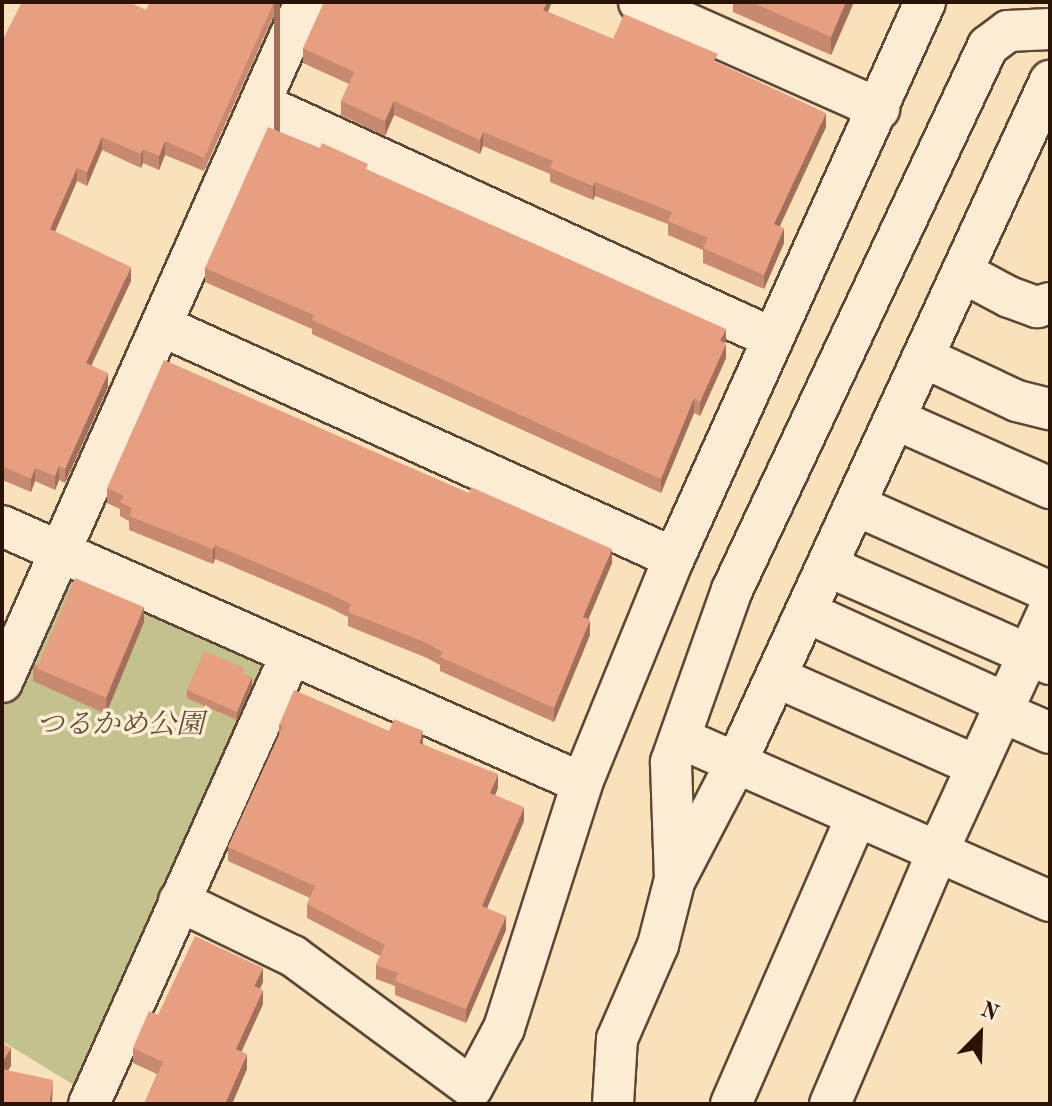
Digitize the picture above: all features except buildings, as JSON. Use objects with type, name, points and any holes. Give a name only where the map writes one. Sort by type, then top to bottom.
[{"type":"street","points":[[2,682],[305,2]]},
{"type":"street","points":[[639,2],[879,109]]},
{"type":"street","points":[[179,901],[293,956],[484,1096],[582,783],[674,558],[925,2]]},
{"type":"street","points":[[675,879],[671,762],[732,590],[988,46],[1008,31],[1050,29]]},
{"type":"street","points":[[613,1104],[617,1039],[658,945],[675,879],[736,763],[1050,81]]},
{"type":"street","points":[[261,104],[772,338]]},
{"type":"street","points":[[962,272],[1009,297],[1037,307],[1050,303]]},
{"type":"street","points":[[162,326],[674,558]]},
{"type":"street","points":[[923,357],[1017,401],[1050,409]]},
{"type":"street","points":[[895,419],[1050,488]]},
{"type":"street","points":[[855,505],[1050,592]]},
{"type":"street","points":[[2,526],[582,783]]},
{"type":"street","points":[[827,566],[1039,659]]},
{"type":"street","points":[[830,1104],[938,851],[1004,708],[1039,659],[1050,608]]},
{"type":"street","points":[[806,612],[1050,733]]},
{"type":"street","points":[[89,1104],[291,655]]},
{"type":"street","points":[[776,677],[977,766]]},
{"type":"street","points":[[680,738],[1050,901]]},
{"type":"street","points":[[731,1104],[857,816]]},
{"type":"green space","name":"つるかめ公園","points":[[66,568],[277,663],[82,1090],[2,1041],[2,706]]}]
